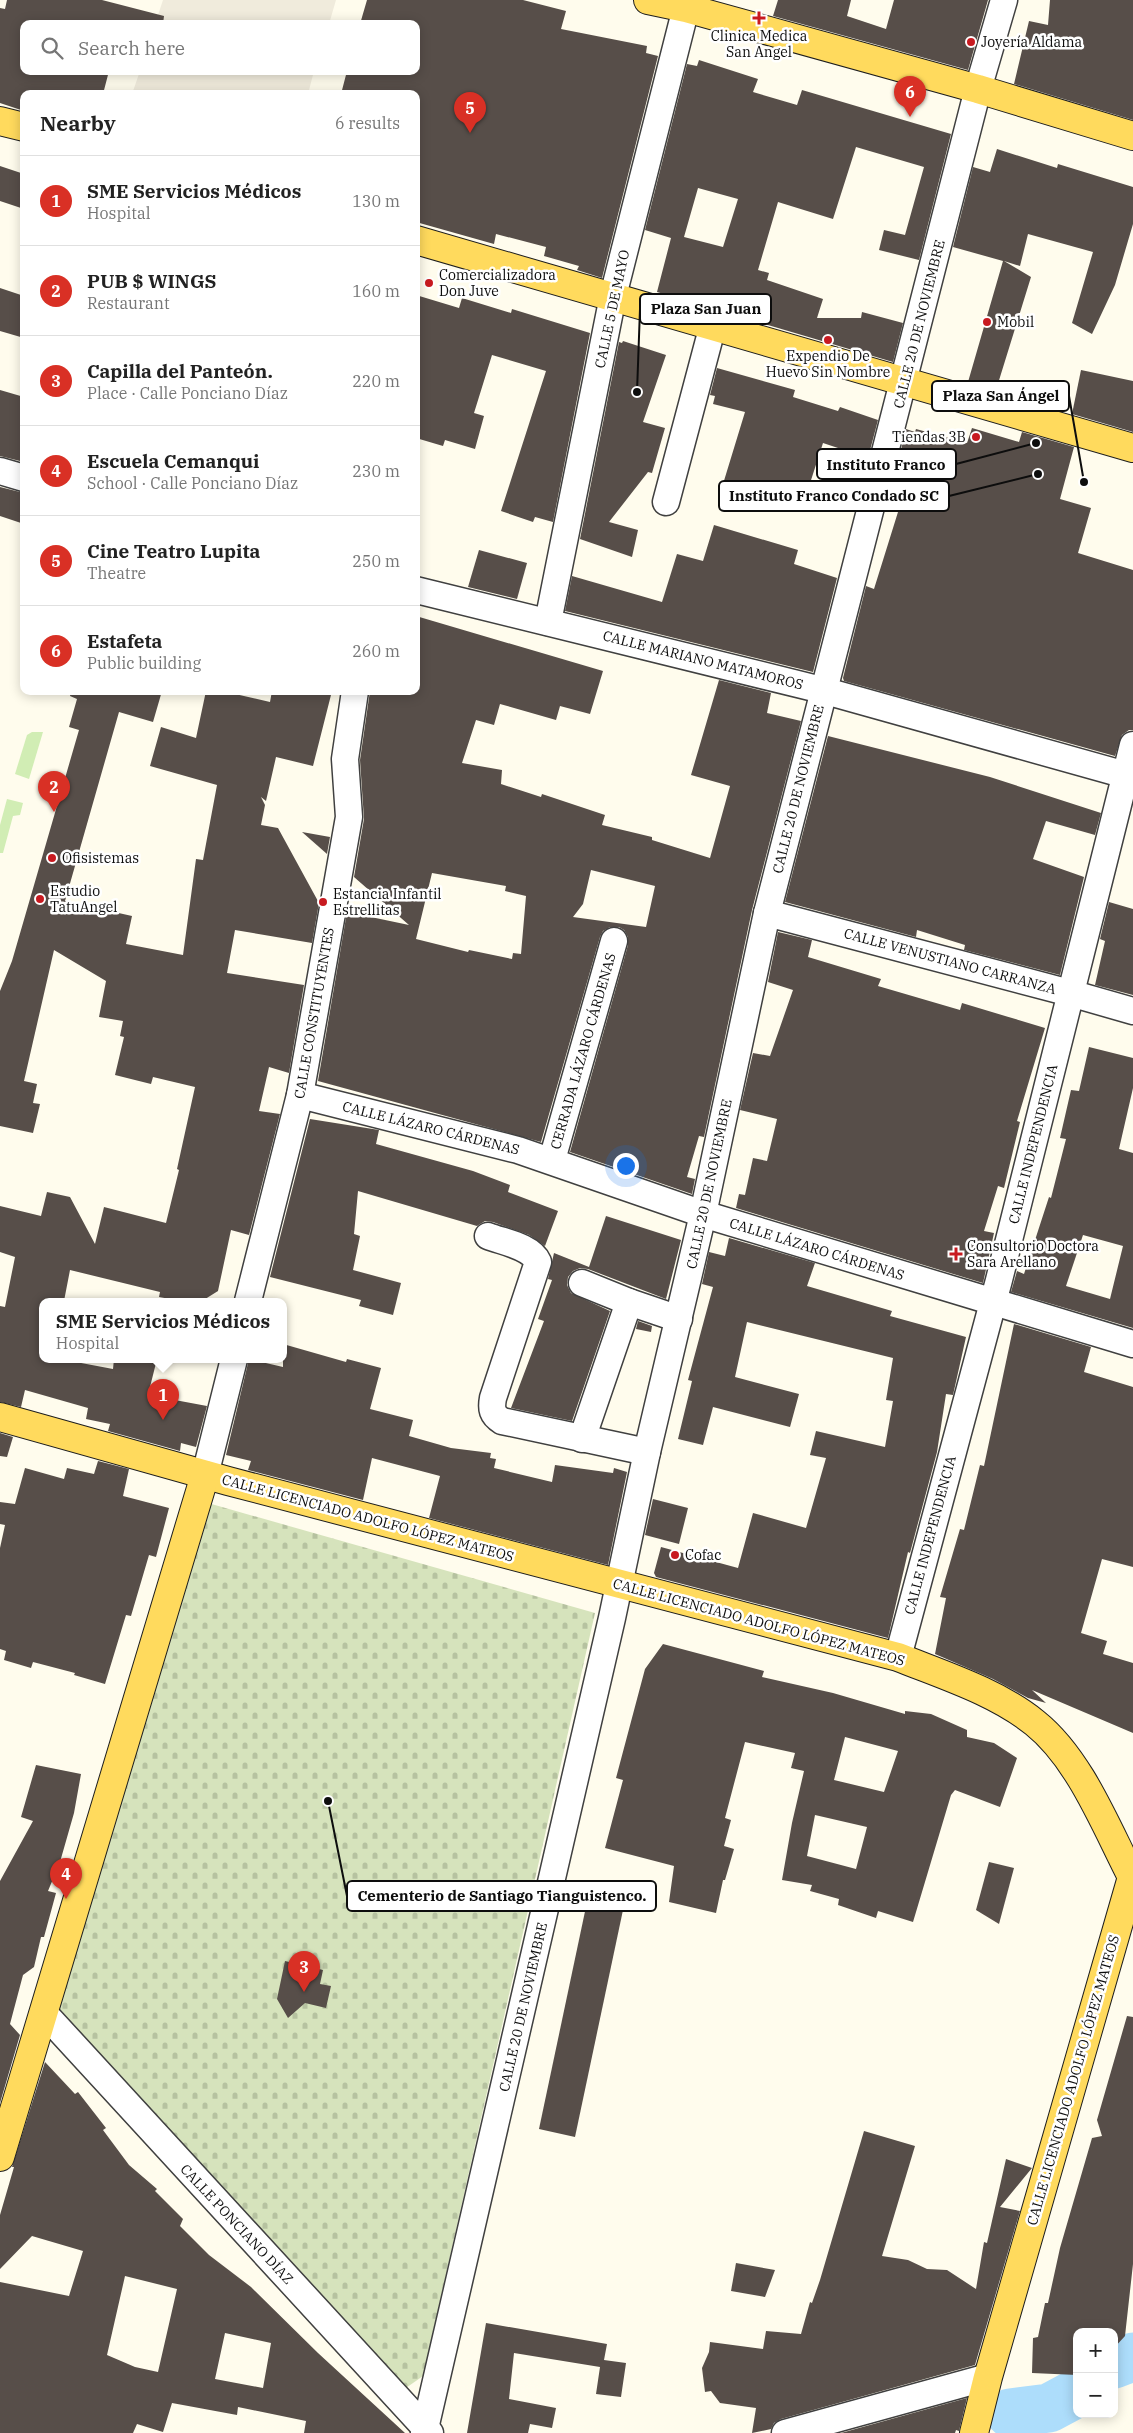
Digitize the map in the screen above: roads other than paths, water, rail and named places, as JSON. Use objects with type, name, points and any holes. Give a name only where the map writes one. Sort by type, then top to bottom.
[{"type":"main road","points":[[648,0],[687,4],[1133,136]]},
{"type":"main road","points":[[0,121],[20,126]]},
{"type":"main road","points":[[420,241],[1133,448]]},
{"type":"main road","name":"CALLE LICENCIADO ADOLFO LÓPEZ MATEOS","points":[[0,1417],[205,1475],[898,1658],[986,1693],[1036,1723],[1072,1764],[1133,1877],[988,2376],[974,2433]]},
{"type":"main road","points":[[0,2157],[45,2014],[205,1475]]},
{"type":"street","name":"CALLE 20 DE NOVIEMBRE","points":[[427,2432],[703,1214],[767,913],[822,690],[904,383],[978,89],[1004,0]]},
{"type":"street","name":"CALLE 5 DE MAYO","points":[[548,622],[613,296],[687,4]]},
{"type":"street","points":[[666,502],[713,326]]},
{"type":"street","points":[[0,471],[20,477]]},
{"type":"street","name":"CALLE MARIANO MATAMOROS","points":[[420,591],[822,690],[1129,776]]},
{"type":"street","name":"CALLE CONSTITUYENTES","points":[[249,1298],[300,1095],[348,817],[346,759],[354,695]]},
{"type":"street","name":"CALLE INDEPENDENCIA","points":[[898,1658],[993,1303],[1070,993],[1129,776],[1133,745]]},
{"type":"street","name":"CALLE VENUSTIANO CARRANZA","points":[[767,913],[1133,1011]]},
{"type":"street","name":"CERRADA LÁZARO CÁRDENAS","points":[[552,1160],[614,941]]},
{"type":"street","name":"CALLE LÁZARO CÁRDENAS","points":[[300,1095],[552,1160],[703,1214],[1133,1344]]},
{"type":"street","points":[[488,1236],[529,1251],[535,1255],[538,1262],[493,1398],[491,1407],[494,1416],[502,1421],[648,1452]]},
{"type":"street","points":[[582,1283],[679,1319]]},
{"type":"street","points":[[582,1439],[629,1302]]},
{"type":"street","points":[[205,1475],[233,1363]]},
{"type":"street","name":"CALLE PONCIANO DÍAZ","points":[[45,2014],[427,2432]]},
{"type":"street","points":[[785,2433],[988,2376]]},
{"type":"waterway","points":[[1118,2363],[1133,2357]]},
{"type":"waterway","points":[[1010,2413],[1049,2408],[1073,2395]]},
{"type":"place","name":"Clinica Medica San Angel","points":[[759,18]]},
{"type":"place","name":"Joyería Aldama","points":[[971,42]]},
{"type":"place","name":"Estafeta","points":[[910,117]]},
{"type":"place","name":"Cine Teatro Lupita","points":[[470,133]]},
{"type":"place","name":"Comercializadora Don Juve","points":[[429,283]]},
{"type":"place","name":"Mobil","points":[[987,322]]},
{"type":"place","name":"Expendio De Huevo Sin Nombre","points":[[828,340]]},
{"type":"place","name":"Plaza San Juan","points":[[637,392]]},
{"type":"place","name":"Tiendas 3B","points":[[976,437]]},
{"type":"place","name":"Instituto Franco","points":[[1036,443]]},
{"type":"place","name":"Instituto Franco Condado SC","points":[[1038,474]]},
{"type":"place","name":"Plaza San Ángel","points":[[1084,482]]},
{"type":"place","name":"PUB $ WINGS","points":[[54,812]]},
{"type":"place","name":"Ofisistemas","points":[[52,858]]},
{"type":"place","name":"Estudio TatuAngel","points":[[40,899]]},
{"type":"place","name":"Estancia Infantil Estrellitas","points":[[323,902]]},
{"type":"place","name":"Consultorio Doctora Sara Arellano","points":[[956,1254]]},
{"type":"place","name":"SME Servicios Médicos","points":[[163,1420]]},
{"type":"place","name":"Cofac","points":[[675,1555]]},
{"type":"place","name":"Cementerio de Santiago Tianguistenco.","points":[[328,1801]]},
{"type":"place","name":"Escuela Cemanqui","points":[[66,1899]]},
{"type":"place","name":"Capilla del Panteón.","points":[[304,1992]]}]
